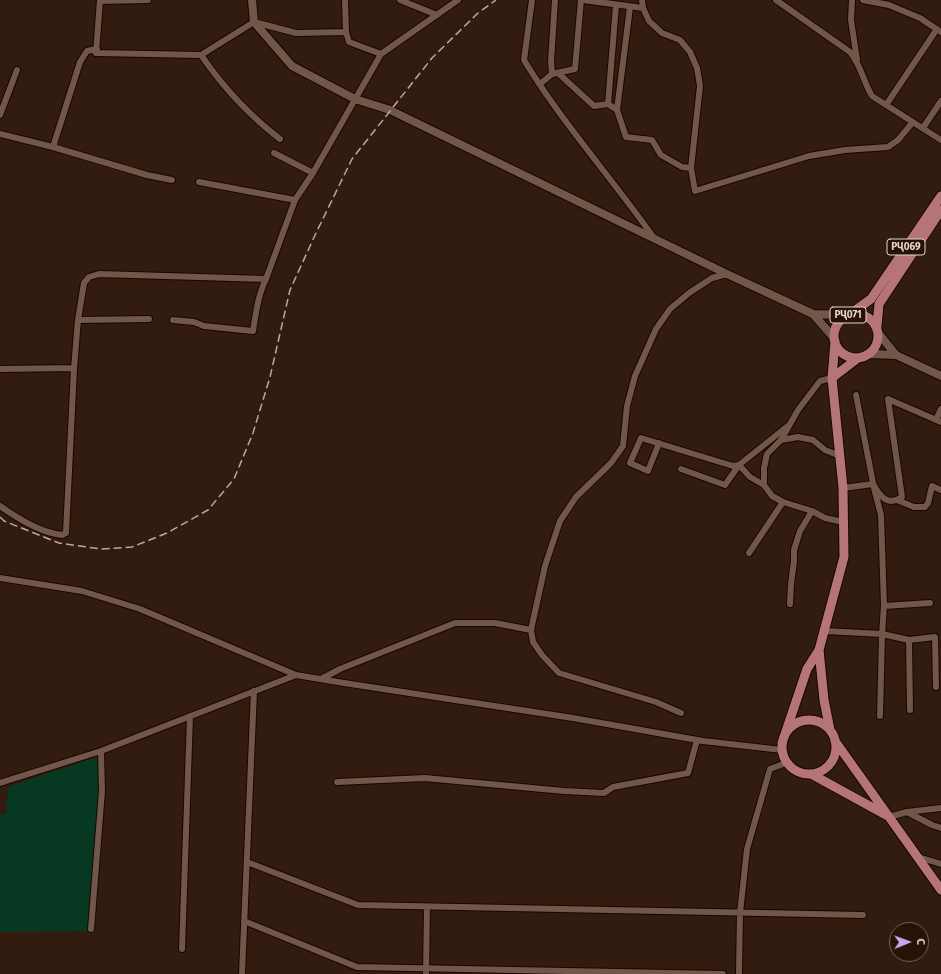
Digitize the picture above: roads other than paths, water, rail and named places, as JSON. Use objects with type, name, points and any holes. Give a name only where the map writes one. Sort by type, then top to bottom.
[{"type":"main road","name":"РҶ069","points":[[849,314],[870,299],[941,196]]},
{"type":"main road","name":"РҶ069","points":[[878,330],[878,304],[941,210]]},
{"type":"main road","name":"РҶ071","points":[[834,339],[837,324],[842,318],[849,314],[863,314],[869,317],[878,330]]},
{"type":"main road","points":[[834,339],[841,352],[852,358],[858,358],[870,354],[875,348],[878,341],[878,330]]},
{"type":"main road","points":[[782,747],[807,670],[819,650],[844,557],[843,488],[832,378],[834,339]]},
{"type":"main road","points":[[832,378],[858,358]]},
{"type":"main road","points":[[819,650],[824,700],[830,730],[835,741],[941,890]]},
{"type":"main road","points":[[830,730],[823,724],[815,721],[802,721],[790,728],[785,735],[782,747],[786,763],[798,772],[812,775],[889,817]]},
{"type":"main road","points":[[812,775],[821,772],[829,766],[834,759],[836,750],[835,741]]},
{"type":"street","points":[[148,0],[100,0],[96,53],[201,56],[254,22],[296,33],[346,32]]},
{"type":"street","points":[[252,0],[254,22],[292,66],[355,99],[390,110],[727,274],[813,314],[849,314]]},
{"type":"street","points":[[345,0],[346,32],[349,42],[381,54]]},
{"type":"street","points":[[400,0],[437,15]]},
{"type":"street","points":[[173,320],[194,322],[204,326],[253,331],[258,301],[262,288],[295,200],[313,173],[381,54],[458,0]]},
{"type":"street","points":[[532,0],[524,60],[562,118],[632,207],[655,239]]},
{"type":"street","points":[[555,0],[551,62],[555,74],[594,106],[608,104],[617,110]]},
{"type":"street","points":[[540,84],[555,74],[575,69],[582,0],[643,8]]},
{"type":"street","points":[[642,0],[643,8],[649,21],[662,33],[680,40],[690,52],[697,68],[700,86],[691,168],[695,191],[809,156],[845,150],[888,147],[898,140],[913,122]]},
{"type":"street","points":[[776,0],[850,52],[858,61]]},
{"type":"street","points":[[852,0],[851,20],[858,61],[866,86],[872,96],[941,140]]},
{"type":"street","points":[[863,0],[889,2],[939,30],[886,105]]},
{"type":"street","points":[[608,104],[616,5]]},
{"type":"street","points":[[630,7],[617,110],[626,137],[652,140],[661,155],[682,167],[691,168]]},
{"type":"street","points":[[53,146],[80,62],[87,51],[97,49]]},
{"type":"street","points":[[201,56],[217,79],[261,124],[280,139]]},
{"type":"street","points":[[0,115],[18,70]]},
{"type":"street","points":[[923,128],[941,101]]},
{"type":"street","points":[[0,134],[53,146],[147,175],[172,180]]},
{"type":"street","points":[[274,153],[313,173]]},
{"type":"street","points":[[199,182],[295,200]]},
{"type":"street","points":[[0,506],[10,513],[50,534],[62,535],[66,533],[74,368],[78,320],[84,283],[89,277],[99,274],[266,279]]},
{"type":"street","points":[[682,713],[656,702],[558,673],[533,642],[530,630],[545,566],[560,521],[576,497],[611,463],[623,446],[627,406],[635,376],[656,329],[670,309],[688,293],[712,278],[727,274]]},
{"type":"street","points":[[813,314],[834,339]]},
{"type":"street","points":[[78,320],[149,319]]},
{"type":"street","points":[[878,330],[896,355]]},
{"type":"street","points":[[870,354],[896,355],[941,376]]},
{"type":"street","points":[[0,369],[74,368]]},
{"type":"street","points":[[764,485],[764,468],[767,454],[781,440],[798,410],[820,381],[832,378]]},
{"type":"street","points":[[856,395],[873,484],[881,515],[884,606],[880,716]]},
{"type":"street","points":[[897,500],[902,497],[888,399],[939,421],[941,409]]},
{"type":"street","points":[[681,469],[725,485],[739,465],[789,425]]},
{"type":"street","points":[[781,440],[798,437],[813,440],[825,450],[840,456]]},
{"type":"street","points":[[659,443],[648,471],[630,463],[641,438],[659,443],[733,466],[739,465]]},
{"type":"street","points":[[739,465],[750,477],[764,485],[772,496],[783,502],[812,511],[825,518],[844,522]]},
{"type":"street","points":[[843,488],[873,484]]},
{"type":"street","points":[[873,484],[880,496],[887,500],[897,500],[914,507],[925,507],[928,503],[932,486],[941,490]]},
{"type":"street","points":[[749,553],[783,502]]},
{"type":"street","points":[[790,604],[794,550],[800,531],[812,511]]},
{"type":"street","points":[[0,578],[82,591],[140,609],[296,675],[573,718],[696,740],[782,747]]},
{"type":"street","points":[[884,606],[930,603]]},
{"type":"street","points":[[321,679],[340,668],[455,623],[495,623],[530,630]]},
{"type":"street","points":[[824,631],[882,634],[909,640],[938,637],[936,687]]},
{"type":"street","points":[[909,640],[910,710]]},
{"type":"street","points":[[0,783],[101,750],[296,675]]},
{"type":"street","points":[[242,974],[254,691]]},
{"type":"street","points":[[182,948],[190,716]]},
{"type":"street","points":[[337,782],[425,778],[564,791],[604,793],[613,787],[688,773],[696,740]]},
{"type":"street","points":[[91,929],[102,791],[101,750]]},
{"type":"street","points":[[739,974],[740,913],[747,849],[770,769],[786,763]]},
{"type":"street","points":[[889,817],[907,812],[941,808]]},
{"type":"street","points":[[907,812],[941,828]]},
{"type":"street","points":[[918,857],[941,864]]},
{"type":"street","points":[[247,862],[358,905],[863,915]]},
{"type":"street","points":[[427,907],[427,971]]},
{"type":"street","points":[[244,921],[357,967],[427,971],[724,974]]},
{"type":"railway","points":[[0,517],[4,521],[59,543],[101,549],[132,547],[167,533],[208,510],[234,479],[253,433],[270,377],[290,290],[352,159],[432,58],[478,13],[496,0]]}]
